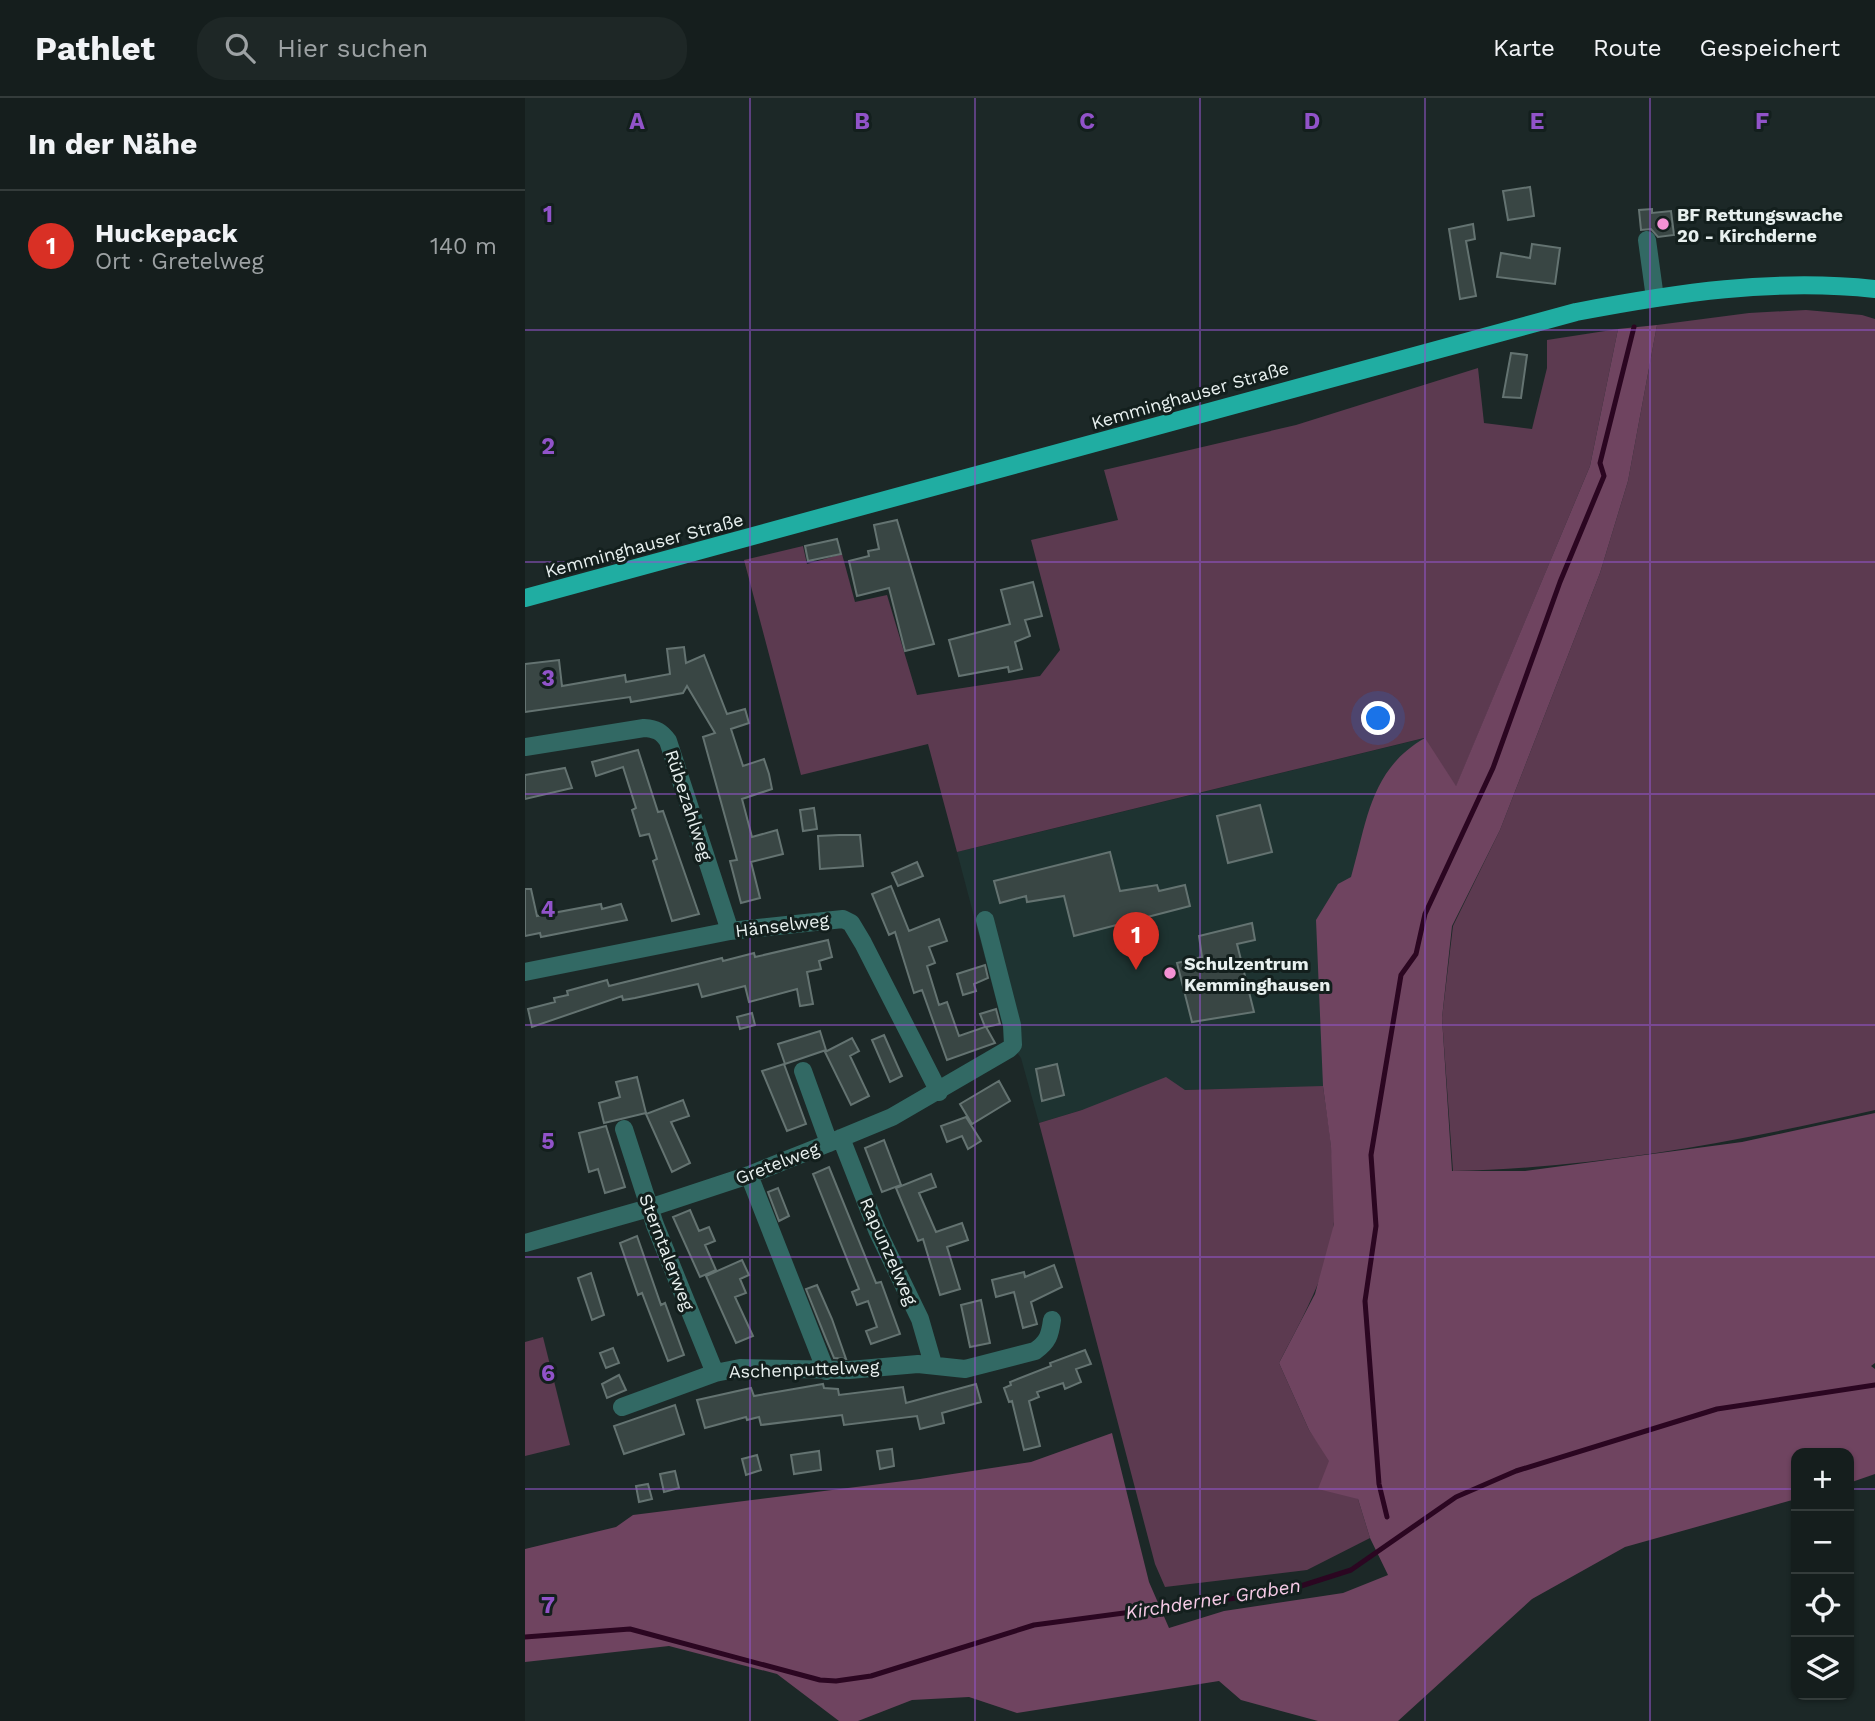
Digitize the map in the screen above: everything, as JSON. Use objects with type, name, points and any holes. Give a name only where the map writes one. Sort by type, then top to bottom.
[{"type":"main road","name":"Kemminghauser Straße","points":[[525,598],[759,536],[1463,340],[1576,312],[1655,298],[1767,285],[1806,284],[1875,289]]},
{"type":"street","points":[[1647,240],[1655,298]]},
{"type":"street","name":"Rübezahlweg","points":[[525,747],[644,728],[656,729],[663,734],[669,741],[730,931]]},
{"type":"street","name":"Hänselweg","points":[[525,972],[730,931],[832,917],[851,923],[939,1092]]},
{"type":"street","name":"Gretelweg","points":[[525,1243],[649,1208],[749,1175],[835,1141],[891,1117],[939,1092],[1013,1045],[1013,1025],[985,920]]},
{"type":"street","name":"Rapunzelweg","points":[[803,1072],[920,1319],[933,1364]]},
{"type":"street","name":"Sterntalerweg","points":[[624,1129],[649,1208],[715,1373]]},
{"type":"street","points":[[749,1175],[826,1371]]},
{"type":"street","name":"Aschenputtelweg","points":[[622,1407],[715,1373],[740,1368],[826,1371],[933,1364],[965,1369],[1035,1351],[1045,1345],[1050,1335],[1052,1320]]},
{"type":"shaded area","points":[[1806,310],[1862,315],[1875,319],[1875,1110],[1718,1143],[1613,1159],[1453,1171],[1442,1018],[1453,926],[1500,830],[1600,573],[1628,481],[1657,325],[1749,313]]},
{"type":"shaded area","points":[[1657,325],[1628,481],[1600,573],[1500,830],[1452,926],[1442,1018],[1452,1171],[1525,1171],[1742,1142],[1875,1113],[1875,1363],[1871,1366],[1875,1369],[1875,1474],[1854,1481],[1854,1448],[1791,1448],[1791,1500],[1625,1547],[1532,1599],[1398,1721],[1318,1721],[1241,1700],[1219,1681],[1017,1713],[969,1697],[912,1700],[858,1721],[839,1721],[777,1674],[669,1646],[525,1662],[525,1549],[616,1527],[633,1515],[920,1479],[1031,1462],[1112,1433],[1149,1582],[1169,1628],[1224,1611],[1343,1593],[1388,1575],[1370,1538],[1358,1499],[1318,1489],[1329,1461],[1309,1430],[1279,1363],[1315,1294],[1334,1224],[1331,1147],[1323,1086],[1316,920],[1338,884],[1351,877],[1373,798],[1392,765],[1425,738],[1456,786],[1590,466],[1618,329]]},
{"type":"shaded area","points":[[1618,329],[1590,466],[1456,787],[1424,738],[957,852],[928,744],[801,775],[744,560],[803,546],[807,564],[842,554],[855,602],[887,595],[917,695],[1040,676],[1060,650],[1031,540],[1118,520],[1104,470],[1296,425],[1478,368],[1484,423],[1532,429],[1547,368],[1547,340]]},
{"type":"shaded area","name":"Schulzentrum Kemminghausen","points":[[1425,738],[1348,1086],[1185,1090],[1082,1110],[1039,1123],[1021,1058],[1006,1038],[957,852]]},
{"type":"shaded area","points":[[1166,1077],[1185,1090],[1323,1086],[1334,1188],[1332,1240],[1313,1295],[1279,1363],[1309,1430],[1358,1499],[1370,1538],[1307,1570],[1165,1587],[1155,1564],[1039,1123],[1082,1110]]},
{"type":"shaded area","points":[[543,1337],[570,1445],[525,1456],[525,1342]]},
{"type":"building","points":[[1530,187],[1534,216],[1508,220],[1503,191]]},
{"type":"building","name":"BF Rettungswache 20 - Kirchderne","points":[[1652,209],[1652,213],[1671,211],[1674,235],[1658,237],[1651,229],[1641,230],[1639,210]]},
{"type":"building","points":[[1473,224],[1475,239],[1466,241],[1476,296],[1460,299],[1449,229]]},
{"type":"building","points":[[1532,244],[1560,248],[1555,284],[1497,277],[1501,253],[1530,258]]},
{"type":"building","points":[[1511,353],[1527,355],[1521,398],[1503,397]]},
{"type":"building","points":[[897,520],[934,644],[905,651],[889,588],[857,596],[849,561],[869,556],[868,551],[879,549],[874,525]]},
{"type":"building","points":[[837,539],[841,554],[808,561],[805,546]]},
{"type":"building","points":[[1033,582],[1042,616],[1025,620],[1030,636],[1015,642],[1022,669],[1009,672],[1008,667],[959,676],[949,640],[1010,624],[1001,590]]},
{"type":"building","points":[[684,647],[686,663],[704,655],[727,714],[745,709],[749,723],[731,729],[743,766],[764,759],[769,774],[772,789],[742,799],[752,837],[777,830],[783,854],[751,862],[760,898],[741,903],[730,861],[737,860],[703,737],[715,733],[687,686],[683,693],[631,702],[630,697],[525,712],[525,664],[559,660],[562,686],[625,675],[626,682],[670,674],[667,649]]},
{"type":"building","points":[[638,750],[658,812],[663,811],[699,914],[672,921],[653,861],[657,859],[649,834],[640,836],[632,810],[636,808],[623,767],[596,776],[592,762]]},
{"type":"building","points":[[565,768],[572,788],[525,799],[525,775]]},
{"type":"building","points":[[1260,805],[1272,852],[1228,863],[1217,816]]},
{"type":"building","points":[[814,808],[817,829],[803,831],[800,810]]},
{"type":"building","points":[[860,835],[863,866],[820,869],[818,836]]},
{"type":"building","points":[[1110,852],[1120,891],[1157,885],[1159,891],[1185,885],[1190,906],[1074,936],[1064,896],[1027,902],[1026,896],[1000,903],[994,881]]},
{"type":"building","points":[[917,862],[923,876],[898,886],[892,873]]},
{"type":"building","points":[[891,886],[909,931],[939,919],[947,941],[929,947],[935,963],[927,966],[939,1005],[947,1002],[959,1036],[985,1027],[980,1014],[996,1009],[1000,1024],[986,1027],[995,1043],[947,1060],[922,990],[914,993],[895,932],[889,935],[872,894]]},
{"type":"building","points":[[525,889],[531,889],[537,916],[601,904],[602,909],[621,904],[627,920],[541,937],[540,933],[525,936]]},
{"type":"building","points":[[1252,923],[1255,940],[1237,944],[1254,1012],[1192,1022],[1177,963],[1202,957],[1199,936]]},
{"type":"building","points":[[828,940],[832,957],[819,961],[821,969],[807,972],[813,1004],[800,1006],[797,989],[749,1002],[745,986],[702,997],[698,984],[623,1000],[622,996],[532,1027],[528,1009],[555,1002],[554,998],[568,995],[567,991],[607,980],[609,986],[722,958],[723,961],[754,953],[755,957]]},
{"type":"building","points":[[985,965],[988,978],[974,984],[976,991],[963,995],[957,974]]},
{"type":"building","points":[[752,1013],[755,1025],[740,1029],[737,1017]]},
{"type":"building","points":[[820,1031],[826,1050],[785,1064],[778,1044]]},
{"type":"building","points":[[884,1035],[902,1076],[890,1082],[872,1040]]},
{"type":"building","points":[[852,1038],[859,1051],[850,1056],[869,1096],[851,1105],[825,1052]]},
{"type":"building","points":[[784,1064],[806,1124],[787,1131],[762,1071]]},
{"type":"building","points":[[1057,1064],[1064,1095],[1042,1101],[1036,1069]]},
{"type":"building","points":[[637,1077],[646,1113],[604,1123],[599,1103],[620,1097],[616,1082]]},
{"type":"building","points":[[999,1081],[1010,1101],[972,1124],[960,1104]]},
{"type":"building","points":[[683,1100],[689,1116],[671,1122],[690,1163],[672,1172],[646,1114]]},
{"type":"building","points":[[966,1117],[981,1141],[968,1149],[962,1136],[947,1142],[941,1126]]},
{"type":"building","points":[[606,1126],[625,1187],[605,1193],[598,1169],[589,1172],[579,1133]]},
{"type":"building","points":[[884,1140],[901,1185],[882,1192],[865,1148]]},
{"type":"building","points":[[829,1167],[876,1283],[881,1282],[900,1334],[871,1344],[866,1331],[877,1327],[868,1301],[857,1305],[852,1292],[859,1289],[813,1174]]},
{"type":"building","points":[[931,1174],[936,1187],[919,1193],[936,1232],[962,1223],[968,1240],[947,1247],[960,1289],[940,1295],[923,1239],[918,1241],[896,1188]]},
{"type":"building","points":[[778,1188],[789,1216],[779,1221],[768,1192]]},
{"type":"building","points":[[690,1210],[699,1231],[709,1227],[715,1241],[705,1245],[716,1270],[700,1277],[673,1217]]},
{"type":"building","points":[[637,1236],[661,1305],[665,1303],[684,1355],[668,1361],[642,1293],[638,1295],[620,1243]]},
{"type":"building","points":[[742,1260],[749,1275],[740,1279],[746,1293],[735,1297],[753,1336],[736,1343],[706,1276]]},
{"type":"building","points":[[1054,1265],[1062,1287],[1031,1302],[1037,1324],[1023,1328],[1014,1292],[996,1297],[992,1280],[1024,1272],[1025,1277]]},
{"type":"building","points":[[591,1273],[604,1315],[592,1320],[578,1278]]},
{"type":"building","points":[[817,1285],[846,1359],[834,1358],[806,1289]]},
{"type":"building","points":[[981,1300],[990,1343],[970,1347],[961,1305]]},
{"type":"building","points":[[613,1348],[619,1363],[606,1368],[600,1353]]},
{"type":"building","points":[[1085,1350],[1091,1364],[1076,1369],[1081,1382],[1065,1389],[1063,1383],[1037,1392],[1039,1397],[1029,1401],[1040,1446],[1024,1450],[1012,1401],[1009,1402],[1004,1388],[1011,1385],[1010,1382],[1051,1366],[1050,1363]]},
{"type":"building","points":[[619,1375],[626,1390],[607,1398],[602,1384]]},
{"type":"building","points":[[823,1384],[824,1388],[838,1389],[839,1395],[903,1387],[906,1403],[976,1384],[981,1402],[942,1413],[944,1423],[920,1429],[917,1416],[844,1425],[842,1415],[761,1425],[759,1417],[747,1420],[746,1417],[705,1428],[697,1400],[751,1388],[754,1396]]},
{"type":"building","points":[[675,1405],[684,1434],[624,1454],[614,1426]]},
{"type":"building","points":[[892,1449],[894,1466],[880,1469],[877,1451]]},
{"type":"building","points":[[819,1451],[821,1470],[794,1474],[791,1455]]},
{"type":"building","points":[[757,1455],[761,1470],[746,1475],[742,1459]]},
{"type":"building","points":[[675,1471],[679,1488],[664,1492],[660,1474]]},
{"type":"building","points":[[648,1484],[652,1499],[639,1502],[636,1486]]},
{"type":"waterway","points":[[1387,1517],[1379,1484],[1365,1301],[1376,1226],[1371,1155],[1401,975],[1416,954],[1425,914],[1493,768],[1560,582],[1604,476],[1600,463],[1634,327]]},
{"type":"waterway","name":"Kirchderner Graben","points":[[525,1637],[630,1629],[820,1680],[836,1681],[871,1676],[1034,1625],[1282,1592],[1351,1570],[1456,1497],[1516,1471],[1717,1409],[1875,1385]]},
{"type":"place","name":"BF Rettungswache 20 - Kirchderne","points":[[1663,224]]},
{"type":"place","name":"Huckepack","points":[[1136,970]]},
{"type":"place","name":"Schulzentrum Kemminghausen","points":[[1170,973]]}]
